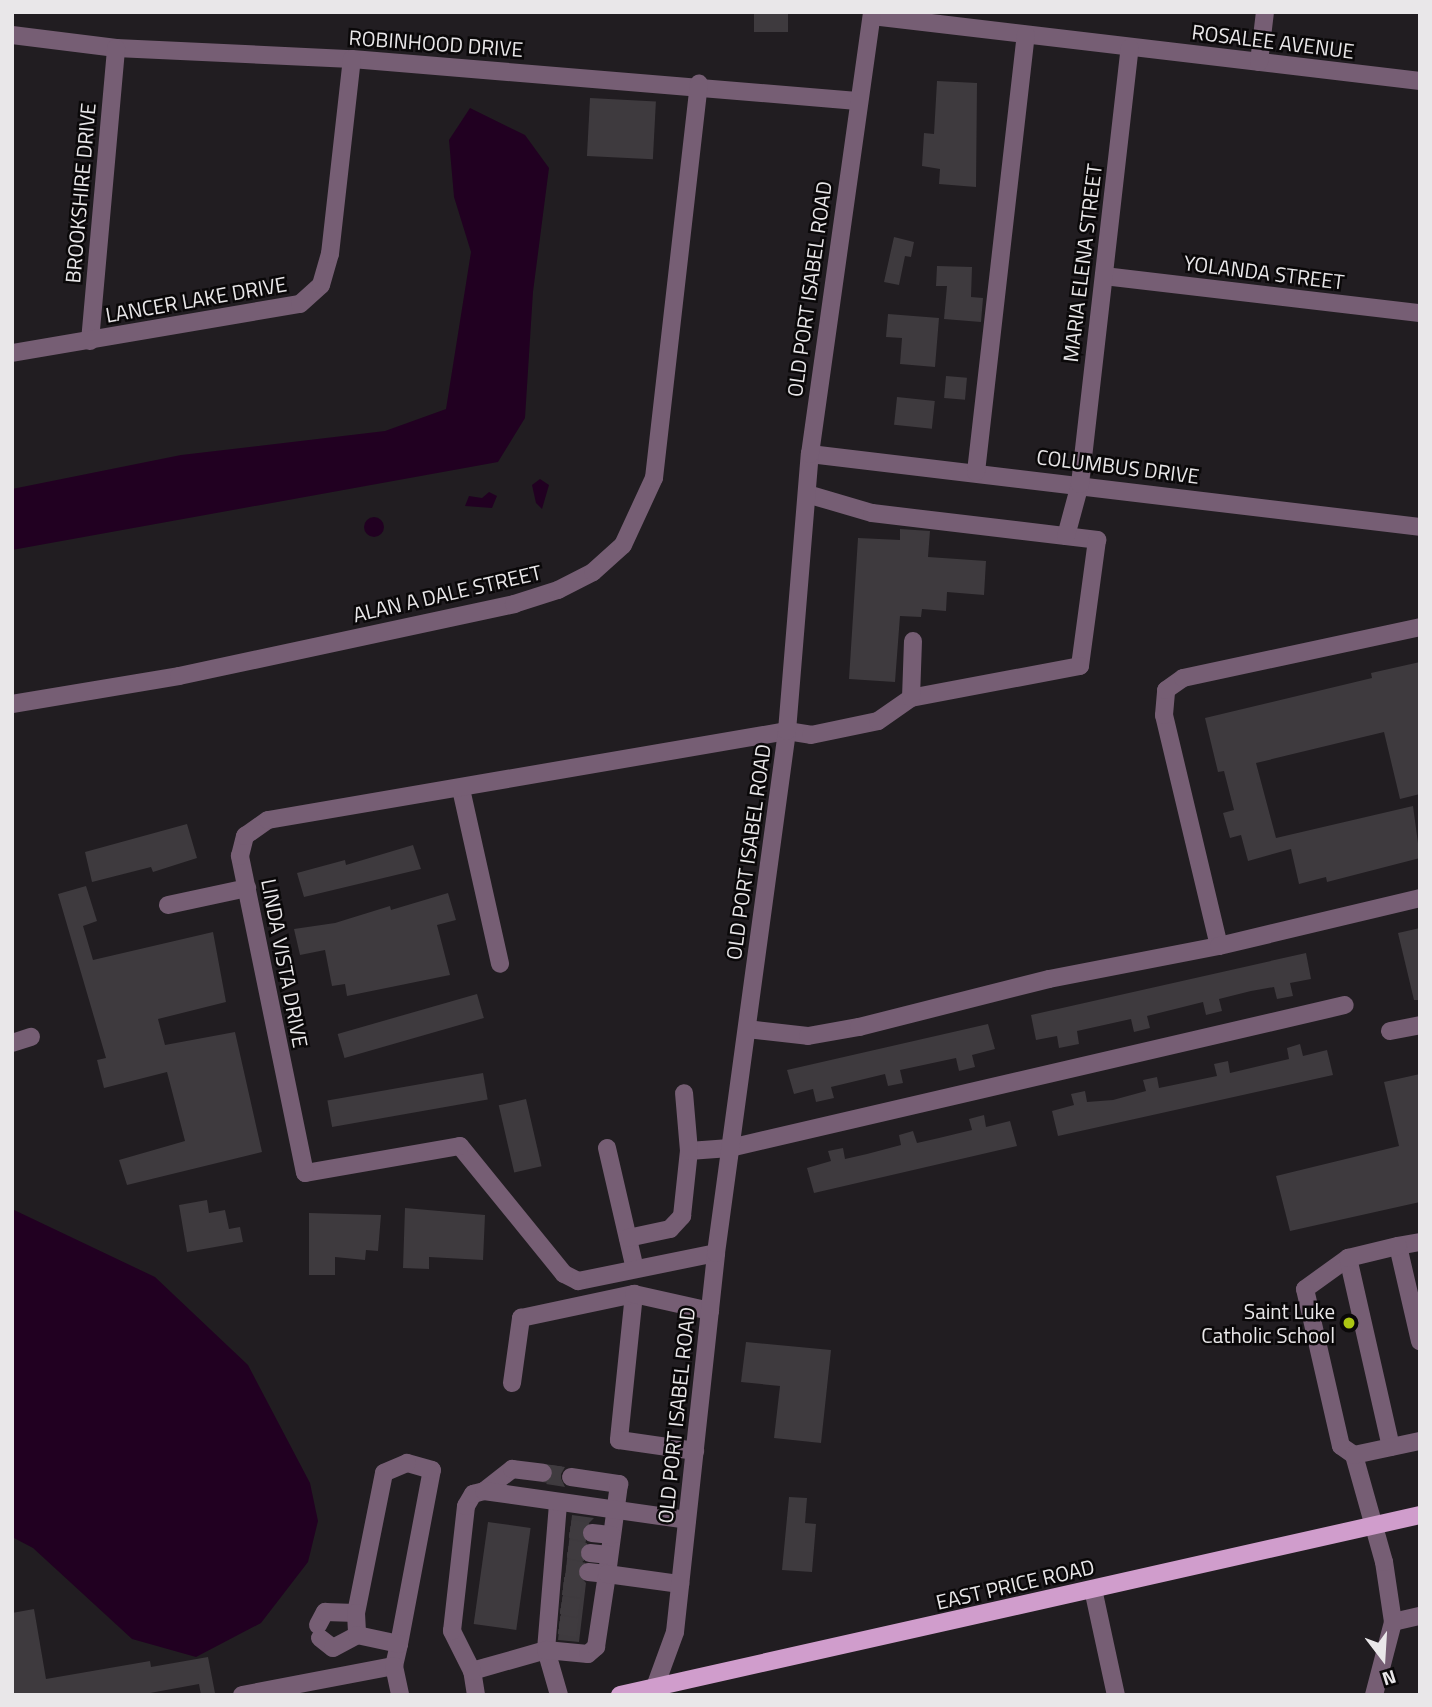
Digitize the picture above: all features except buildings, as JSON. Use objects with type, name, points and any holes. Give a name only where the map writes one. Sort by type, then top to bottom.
[{"type":"main road","name":"EAST PRICE ROAD","points":[[620,1695],[654,1692],[1420,1515]]},
{"type":"street","points":[[1259,62],[1265,12]]},
{"type":"street","name":"ROSALEE AVENUE","points":[[872,14],[1130,48],[1420,81]]},
{"type":"street","name":"OLD PORT ISABEL ROAD","points":[[654,1692],[675,1632],[716,1253],[787,731],[810,454],[857,101],[872,14]]},
{"type":"street","name":"ROBINHOOD DRIVE","points":[[12,35],[116,48],[352,59],[699,84],[857,101]]},
{"type":"street","points":[[976,472],[1026,35]]},
{"type":"street","name":"BROOKSHIRE DRIVE","points":[[90,341],[116,48]]},
{"type":"street","name":"MARIA ELENA STREET","points":[[1058,535],[1080,484],[1130,48]]},
{"type":"street","name":"LANCER LAKE DRIVE","points":[[12,353],[273,311],[300,304],[321,285],[330,254],[352,59]]},
{"type":"street","name":"ALAN A DALE STREET","points":[[12,704],[178,676],[514,604],[558,590],[593,572],[623,545],[654,478],[699,84]]},
{"type":"street","name":"YOLANDA STREET","points":[[1104,276],[1420,313]]},
{"type":"street","name":"COLUMBUS DRIVE","points":[[810,454],[1080,484],[1420,527]]},
{"type":"street","points":[[807,494],[872,513],[1097,540],[1080,666],[911,698],[913,641]]},
{"type":"street","points":[[1219,946],[1164,715],[1166,691],[1183,678],[1420,626]]},
{"type":"street","name":"LINDA VISTA DRIVE","points":[[716,1253],[578,1281],[564,1274],[460,1146],[304,1173],[240,856],[245,836],[268,820],[787,731],[811,735],[878,721],[911,698]]},
{"type":"street","points":[[461,789],[500,964]]},
{"type":"street","points":[[168,905],[247,888]]},
{"type":"street","points":[[747,1029],[808,1036],[859,1027],[1049,979],[1219,946],[1420,898]]},
{"type":"street","points":[[690,1151],[730,1148],[1345,1005]]},
{"type":"street","points":[[1390,1031],[1420,1025]]},
{"type":"street","points":[[12,1043],[31,1037]]},
{"type":"street","points":[[628,1238],[670,1229],[682,1216],[690,1151],[684,1093]]},
{"type":"street","points":[[607,1148],[635,1269]]},
{"type":"street","points":[[1374,1695],[1393,1622],[1384,1562],[1371,1526],[1354,1455],[1341,1446],[1305,1289],[1348,1258],[1420,1242]]},
{"type":"street","points":[[1398,1246],[1420,1341]]},
{"type":"street","points":[[1348,1258],[1391,1447]]},
{"type":"street","points":[[634,1294],[618,1440],[695,1451]]},
{"type":"street","points":[[512,1383],[521,1318],[634,1294],[710,1311]]},
{"type":"street","points":[[1354,1455],[1420,1441]]},
{"type":"street","points":[[357,1635],[356,1613],[384,1473],[407,1464],[432,1470],[394,1666],[400,1695]]},
{"type":"street","points":[[476,1695],[472,1671],[452,1631],[466,1506],[473,1494],[484,1491],[512,1469],[543,1473]]},
{"type":"street","points":[[472,1671],[546,1650],[588,1654],[596,1647],[590,1630],[592,1610],[606,1583],[619,1484],[570,1477]]},
{"type":"street","points":[[484,1491],[687,1520]]},
{"type":"street","points":[[558,1503],[563,1529],[553,1624],[546,1650],[559,1695]]},
{"type":"street","points":[[592,1533],[612,1535]]},
{"type":"street","points":[[590,1553],[609,1555]]},
{"type":"street","points":[[587,1581],[680,1584]]},
{"type":"street","points":[[1093,1589],[1116,1695]]},
{"type":"street","points":[[356,1613],[326,1612],[319,1631],[333,1648],[357,1635],[399,1644]]},
{"type":"street","points":[[1393,1622],[1420,1616]]},
{"type":"street","points":[[242,1695],[394,1666]]},
{"type":"shaded area","points":[[470,108],[525,135],[549,168],[533,292],[525,418],[498,462],[12,550],[12,489],[181,455],[385,431],[446,409],[471,252],[454,197],[449,140]]},
{"type":"shaded area","points":[[540,479],[549,485],[542,509],[536,503],[532,485]]},
{"type":"shaded area","points":[[489,492],[497,496],[492,508],[465,506],[469,496],[482,498]]},
{"type":"shaded area","points":[[374,517],[381,520],[384,527],[381,534],[374,537],[367,534],[364,527],[367,520]]},
{"type":"shaded area","points":[[12,1209],[155,1277],[248,1365],[310,1483],[318,1521],[308,1562],[261,1623],[196,1657],[132,1639],[33,1548],[12,1537]]},
{"type":"tunnel","points":[[543,1473],[571,1477]]},
{"type":"tunnel","points":[[570,1529],[592,1533]]},
{"type":"tunnel","points":[[568,1549],[590,1553]]},
{"type":"tunnel","points":[[566,1569],[588,1572]]},
{"type":"tunnel","points":[[563,1586],[586,1589]]},
{"type":"tunnel","points":[[561,1605],[583,1609]]},
{"type":"tunnel","points":[[559,1625],[581,1628]]},
{"type":"place","name":"Saint Luke Catholic School","points":[[1349,1323]]}]
